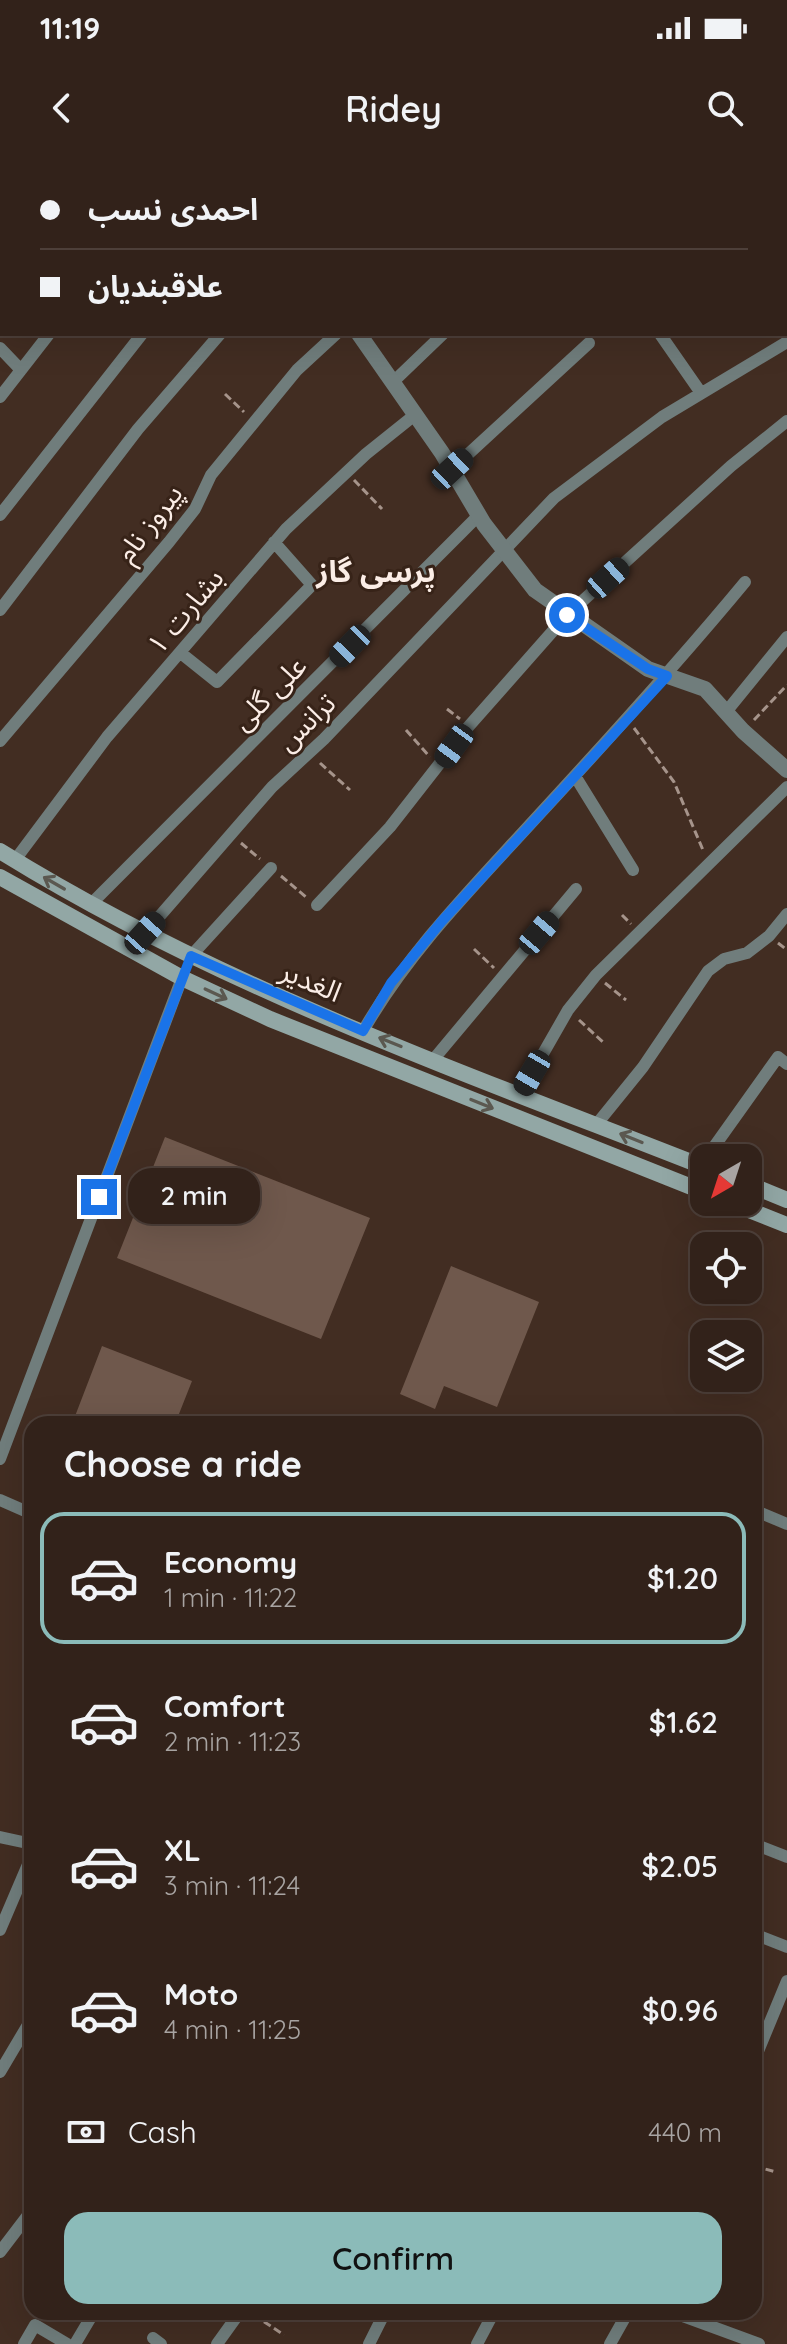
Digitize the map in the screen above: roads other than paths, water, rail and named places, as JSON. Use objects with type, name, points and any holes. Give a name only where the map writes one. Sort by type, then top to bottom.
[{"type":"main road","name":"الغدیر","points":[[0,851],[91,904],[191,956],[433,1060],[596,1125],[690,1158]]},
{"type":"main road","name":"الغدیر","points":[[0,877],[182,978],[270,1019],[690,1186]]},
{"type":"main road","points":[[182,978],[191,956]]},
{"type":"main road","points":[[762,1190],[787,1200]]},
{"type":"main road","points":[[762,1215],[787,1225]]},
{"type":"street","points":[[0,397],[47,336]]},
{"type":"street","points":[[0,515],[140,336]]},
{"type":"street","points":[[0,610],[138,429],[218,336]]},
{"type":"street","name":"پیروز نام","points":[[0,741],[169,542],[195,509],[211,475],[297,370],[334,336]]},
{"type":"street","points":[[360,336],[416,414],[479,515],[535,590],[648,669],[705,689],[743,731],[787,770]]},
{"type":"street","points":[[393,382],[441,336]]},
{"type":"street","points":[[661,336],[701,393]]},
{"type":"street","name":"ترانس","points":[[145,933],[272,787],[309,753],[554,498],[662,417],[787,342]]},
{"type":"street","points":[[452,469],[589,343]]},
{"type":"street","points":[[0,348],[21,370]]},
{"type":"street","name":"بشارت ۱","points":[[15,860],[107,737],[182,654],[274,542],[346,472],[416,414]]},
{"type":"street","points":[[317,905],[440,766],[469,726],[567,615],[731,466],[787,421]]},
{"type":"street","name":"علی گلی","points":[[91,904],[479,515]]},
{"type":"street","points":[[182,654],[217,682],[312,585],[274,542]]},
{"type":"street","points":[[363,1031],[391,983],[442,921],[667,676],[745,582]]},
{"type":"street","points":[[726,712],[787,637]]},
{"type":"street","points":[[575,776],[633,870]]},
{"type":"street","points":[[520,1094],[568,1010],[596,975],[710,867],[787,787]]},
{"type":"street","points":[[191,956],[271,868]]},
{"type":"street","points":[[433,1060],[576,889]]},
{"type":"street","points":[[596,1125],[643,1067],[708,971],[724,959],[747,953],[769,936],[787,914]]},
{"type":"street","points":[[0,1459],[182,978]]},
{"type":"street","points":[[717,1144],[778,1057],[787,1064]]},
{"type":"street","points":[[0,1500],[24,1510]]},
{"type":"street","points":[[762,1513],[787,1524]]},
{"type":"street","points":[[0,1837],[24,1842]]},
{"type":"street","points":[[762,1847],[787,1857]]},
{"type":"street","points":[[0,1930],[24,1874]]},
{"type":"street","points":[[762,1937],[787,1947]]},
{"type":"street","points":[[762,2042],[787,1981]]},
{"type":"street","points":[[0,2072],[24,2032]]},
{"type":"street","points":[[0,2252],[24,2220]]},
{"type":"street","points":[[75,2344],[89,2320]]},
{"type":"street","points":[[217,2344],[234,2320]]},
{"type":"street","points":[[369,2344],[381,2320]]},
{"type":"street","points":[[477,2344],[490,2320]]},
{"type":"street","points":[[610,2344],[624,2320]]},
{"type":"street","points":[[694,2320],[759,2344]]},
{"type":"street","points":[[24,2344],[35,2325],[67,2344]]},
{"type":"district","name":"پرسی گاز","points":[[376,572]]}]
